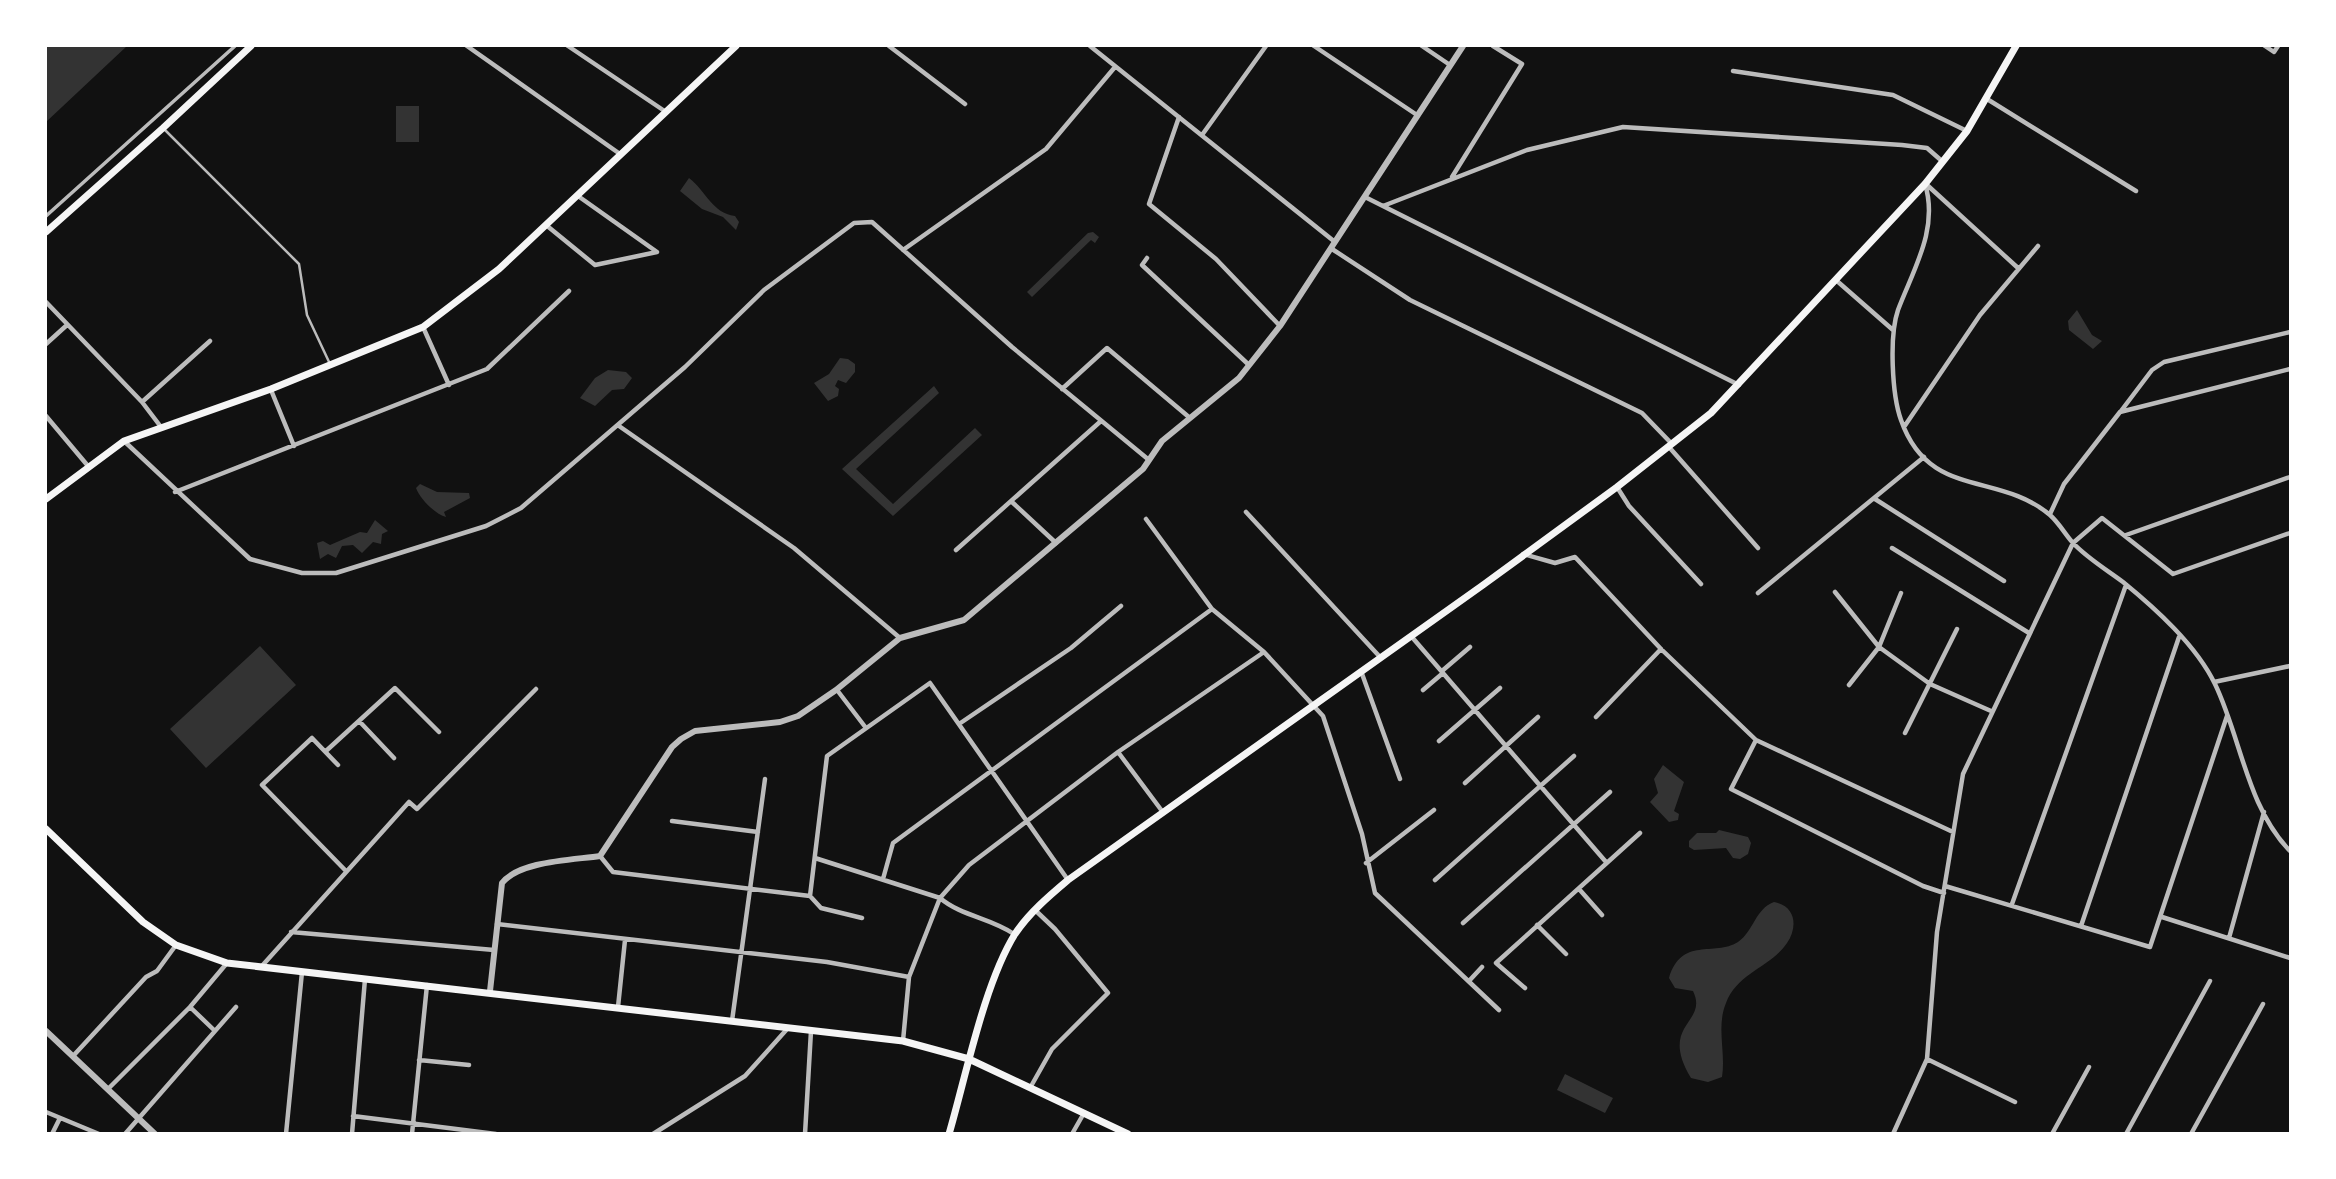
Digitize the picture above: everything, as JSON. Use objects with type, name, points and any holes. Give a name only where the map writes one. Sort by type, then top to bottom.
[{"type":"main road","points":[[46,232],[251,46]]},
{"type":"main road","points":[[949,1133],[969,1059],[996,977],[1015,935],[1035,910],[1068,880],[1618,487],[1711,413],[1925,184],[1967,131],[2016,46]]},
{"type":"main road","points":[[46,499],[124,441],[271,389],[422,327],[490,277],[622,155],[733,47]]},
{"type":"main road","points":[[46,829],[143,922],[176,945],[227,963],[490,991],[903,1041],[969,1059],[1128,1133]]},
{"type":"street","points":[[46,216],[235,46]]},
{"type":"street","points":[[467,46],[622,155]]},
{"type":"street","points":[[568,46],[666,112]]},
{"type":"street","points":[[889,46],[965,104]]},
{"type":"street","points":[[1090,46],[1334,245],[1410,300],[1642,414],[1758,548]]},
{"type":"street","points":[[1202,135],[1266,46]]},
{"type":"street","points":[[1314,46],[1417,115]]},
{"type":"street","points":[[1422,46],[1450,65]]},
{"type":"street","points":[[490,991],[502,883],[514,871],[600,856],[672,747],[681,739],[695,732],[780,722],[798,716],[836,690],[900,638],[964,620],[1105,505],[1150,461],[1162,441],[1249,365],[1280,326],[1463,46]]},
{"type":"street","points":[[1451,178],[1522,64],[1493,46]]},
{"type":"street","points":[[2265,46],[2274,52],[2278,46]]},
{"type":"street","points":[[903,250],[1046,149],[1115,66]]},
{"type":"street","points":[[1733,71],[1893,96],[1967,131]]},
{"type":"street","points":[[1987,99],[2136,191]]},
{"type":"street","points":[[1179,117],[1149,204],[1216,258],[1280,326]]},
{"type":"street","points":[[1383,206],[1527,150],[1623,127],[1902,145],[1927,148],[1942,162]]},
{"type":"street","points":[[1925,184],[2018,268]]},
{"type":"street","points":[[1925,184],[1930,201],[1925,242],[1893,330],[1900,416],[1904,427],[1924,457],[1953,479],[2017,493],[2050,514],[2073,543],[2126,585],[2180,636],[2214,682],[2243,766],[2264,811],[2291,851]]},
{"type":"street","points":[[546,225],[595,265],[657,252],[578,196]]},
{"type":"street","points":[[1365,197],[1739,385]]},
{"type":"street","points":[[124,441],[175,492],[250,559],[302,573],[335,573],[498,520],[521,508],[619,426],[764,290],[854,223],[872,222],[1150,461]]},
{"type":"street","points":[[1904,427],[1980,315],[2038,246]]},
{"type":"street","points":[[1147,258],[1142,265],[1249,365]]},
{"type":"street","points":[[1837,281],[1893,330]]},
{"type":"street","points":[[175,492],[487,369],[542,313],[569,290]]},
{"type":"street","points":[[46,302],[142,402],[161,427]]},
{"type":"street","points":[[46,344],[67,325]]},
{"type":"street","points":[[422,327],[449,385]]},
{"type":"street","points":[[2050,514],[2064,484],[2152,370],[2164,362],[2291,332]]},
{"type":"street","points":[[142,402],[210,341]]},
{"type":"street","points":[[1062,388],[1107,348],[1190,418]]},
{"type":"street","points":[[2120,412],[2291,369]]},
{"type":"street","points":[[271,389],[294,446]]},
{"type":"street","points":[[46,416],[88,466]]},
{"type":"street","points":[[956,550],[1101,421]]},
{"type":"street","points":[[619,426],[794,548],[900,638]]},
{"type":"street","points":[[1758,593],[1924,457]]},
{"type":"street","points":[[2125,535],[2291,477]]},
{"type":"street","points":[[1618,487],[1629,506],[1701,584]]},
{"type":"street","points":[[1875,499],[2004,581]]},
{"type":"street","points":[[1012,502],[1056,543]]},
{"type":"street","points":[[1246,512],[1380,657]]},
{"type":"street","points":[[1893,1133],[1927,1059],[1944,893],[1963,774],[2073,543],[2102,518],[2173,574],[2291,533]]},
{"type":"street","points":[[1146,519],[1212,609],[1264,652],[1315,704],[1323,716],[1362,834],[1366,863],[1375,893],[1499,1010]]},
{"type":"street","points":[[1892,548],[2029,633]]},
{"type":"street","points":[[1523,554],[1555,563],[1575,557],[1661,649],[1756,740],[1953,832]]},
{"type":"street","points":[[2012,904],[2126,585]]},
{"type":"street","points":[[1835,592],[1879,647],[1930,684],[1991,711]]},
{"type":"street","points":[[1849,685],[1879,647],[1901,593]]},
{"type":"street","points":[[958,724],[1071,648],[1121,607]]},
{"type":"street","points":[[883,879],[893,843],[1212,609]]},
{"type":"street","points":[[1905,733],[1956,629]]},
{"type":"street","points":[[1411,636],[1606,862]]},
{"type":"street","points":[[2081,926],[2180,636]]},
{"type":"street","points":[[1423,690],[1470,646]]},
{"type":"street","points":[[1596,717],[1661,649]]},
{"type":"street","points":[[903,1041],[909,977],[940,898],[969,865],[1118,751],[1264,652]]},
{"type":"street","points":[[2214,682],[2291,666]]},
{"type":"street","points":[[1361,671],[1400,779]]},
{"type":"street","points":[[810,896],[827,756],[930,683],[1068,880]]},
{"type":"street","points":[[326,751],[394,688],[439,732]]},
{"type":"street","points":[[1439,741],[1500,688]]},
{"type":"street","points":[[260,968],[345,870],[409,802],[417,809],[536,689]]},
{"type":"street","points":[[836,690],[866,729]]},
{"type":"street","points":[[1945,886],[2150,947],[2227,716]]},
{"type":"street","points":[[1465,783],[1538,717]]},
{"type":"street","points":[[360,722],[394,758]]},
{"type":"street","points":[[338,765],[312,738],[262,785],[345,870]]},
{"type":"street","points":[[1756,740],[1731,789],[1923,886],[1944,893]]},
{"type":"street","points":[[1118,751],[1162,811]]},
{"type":"street","points":[[1435,880],[1574,756]]},
{"type":"street","points":[[732,1021],[765,779]]},
{"type":"street","points":[[1463,923],[1610,792]]},
{"type":"street","points":[[1366,863],[1434,810]]},
{"type":"street","points":[[2229,938],[2264,811]]},
{"type":"street","points":[[672,821],[758,832]]},
{"type":"street","points":[[1525,989],[1496,963],[1640,833]]},
{"type":"street","points":[[600,856],[613,872],[810,896],[821,908],[862,918]]},
{"type":"street","points":[[815,858],[940,898],[950,906],[1001,924],[1015,935]]},
{"type":"street","points":[[1579,889],[1602,915]]},
{"type":"street","points":[[1030,1088],[1052,1049],[1108,993],[1055,929],[1035,910]]},
{"type":"street","points":[[2162,917],[2291,958]]},
{"type":"street","points":[[497,925],[740,951],[909,977]]},
{"type":"street","points":[[1537,925],[1566,954]]},
{"type":"street","points":[[291,932],[494,950]]},
{"type":"street","points":[[618,1007],[625,940]]},
{"type":"street","points":[[74,1055],[146,977],[157,971],[176,945]]},
{"type":"street","points":[[108,1090],[190,1007],[227,963]]},
{"type":"street","points":[[1469,981],[1482,967]]},
{"type":"street","points":[[286,1133],[302,972]]},
{"type":"street","points":[[352,1133],[365,979]]},
{"type":"street","points":[[2126,1133],[2210,981]]},
{"type":"street","points":[[412,1133],[427,985]]},
{"type":"street","points":[[2190,1133],[2263,1004]]},
{"type":"street","points":[[190,1007],[215,1031]]},
{"type":"street","points":[[125,1133],[236,1007]]},
{"type":"street","points":[[653,1133],[745,1076],[788,1028]]},
{"type":"street","points":[[805,1133],[811,1030]]},
{"type":"street","points":[[46,1031],[155,1133]]},
{"type":"street","points":[[1927,1059],[2015,1102]]},
{"type":"street","points":[[419,1060],[469,1065]]},
{"type":"street","points":[[2052,1133],[2088,1067]]},
{"type":"street","points":[[46,1112],[59,1120],[99,1133]]},
{"type":"street","points":[[1072,1133],[1084,1113]]},
{"type":"street","points":[[353,1116],[496,1133]]},
{"type":"street","points":[[52,1133],[59,1120]]},
{"type":"lane","points":[[163,128],[299,264],[307,315],[331,366]]},
{"type":"shaded area","points":[[46,46],[127,46],[46,122]]},
{"type":"shaded area","points":[[396,106],[419,106],[419,142],[396,142]]},
{"type":"shaded area","points":[[689,178],[720,211],[735,216],[739,222],[736,230],[723,217],[702,209],[680,191]]},
{"type":"shaded area","points":[[1093,232],[1099,237],[1095,243],[1091,240],[1032,297],[1027,292],[1088,233]]},
{"type":"shaded area","points":[[2077,310],[2092,335],[2102,341],[2093,349],[2069,330],[2068,321]]},
{"type":"shaded area","points":[[840,358],[855,364],[855,372],[846,383],[838,380],[835,386],[839,389],[838,396],[828,401],[814,383],[829,374]]},
{"type":"shaded area","points":[[608,370],[626,372],[632,378],[624,389],[612,390],[595,406],[580,398],[595,378]]},
{"type":"shaded area","points":[[934,386],[939,393],[856,469],[893,504],[975,428],[982,435],[893,516],[842,469]]},
{"type":"shaded area","points":[[420,484],[437,492],[469,493],[470,498],[444,512],[446,517],[421,497],[416,488]]},
{"type":"shaded area","points":[[375,520],[388,531],[382,534],[381,544],[373,542],[362,553],[353,545],[342,546],[336,558],[328,554],[320,559],[317,543],[323,541],[330,545],[360,532],[367,533]]},
{"type":"shaded area","points":[[260,646],[296,685],[206,768],[170,729]]},
{"type":"shaded area","points":[[1663,765],[1684,782],[1674,811],[1679,814],[1678,820],[1669,822],[1650,802],[1658,793],[1654,779]]},
{"type":"shaded area","points":[[1719,830],[1748,837],[1751,843],[1748,854],[1740,859],[1733,858],[1726,848],[1694,850],[1689,847],[1689,841],[1697,833],[1716,833]]},
{"type":"shaded area","points":[[1774,902],[1781,904],[1791,913],[1794,924],[1791,937],[1780,951],[1738,984],[1726,1003],[1721,1030],[1722,1077],[1708,1082],[1691,1078],[1682,1060],[1680,1046],[1681,1035],[1695,1011],[1696,1002],[1693,991],[1675,988],[1669,978],[1675,965],[1690,952],[1738,942],[1758,915]]},
{"type":"shaded area","points":[[1565,1074],[1613,1098],[1605,1113],[1557,1090]]}]
